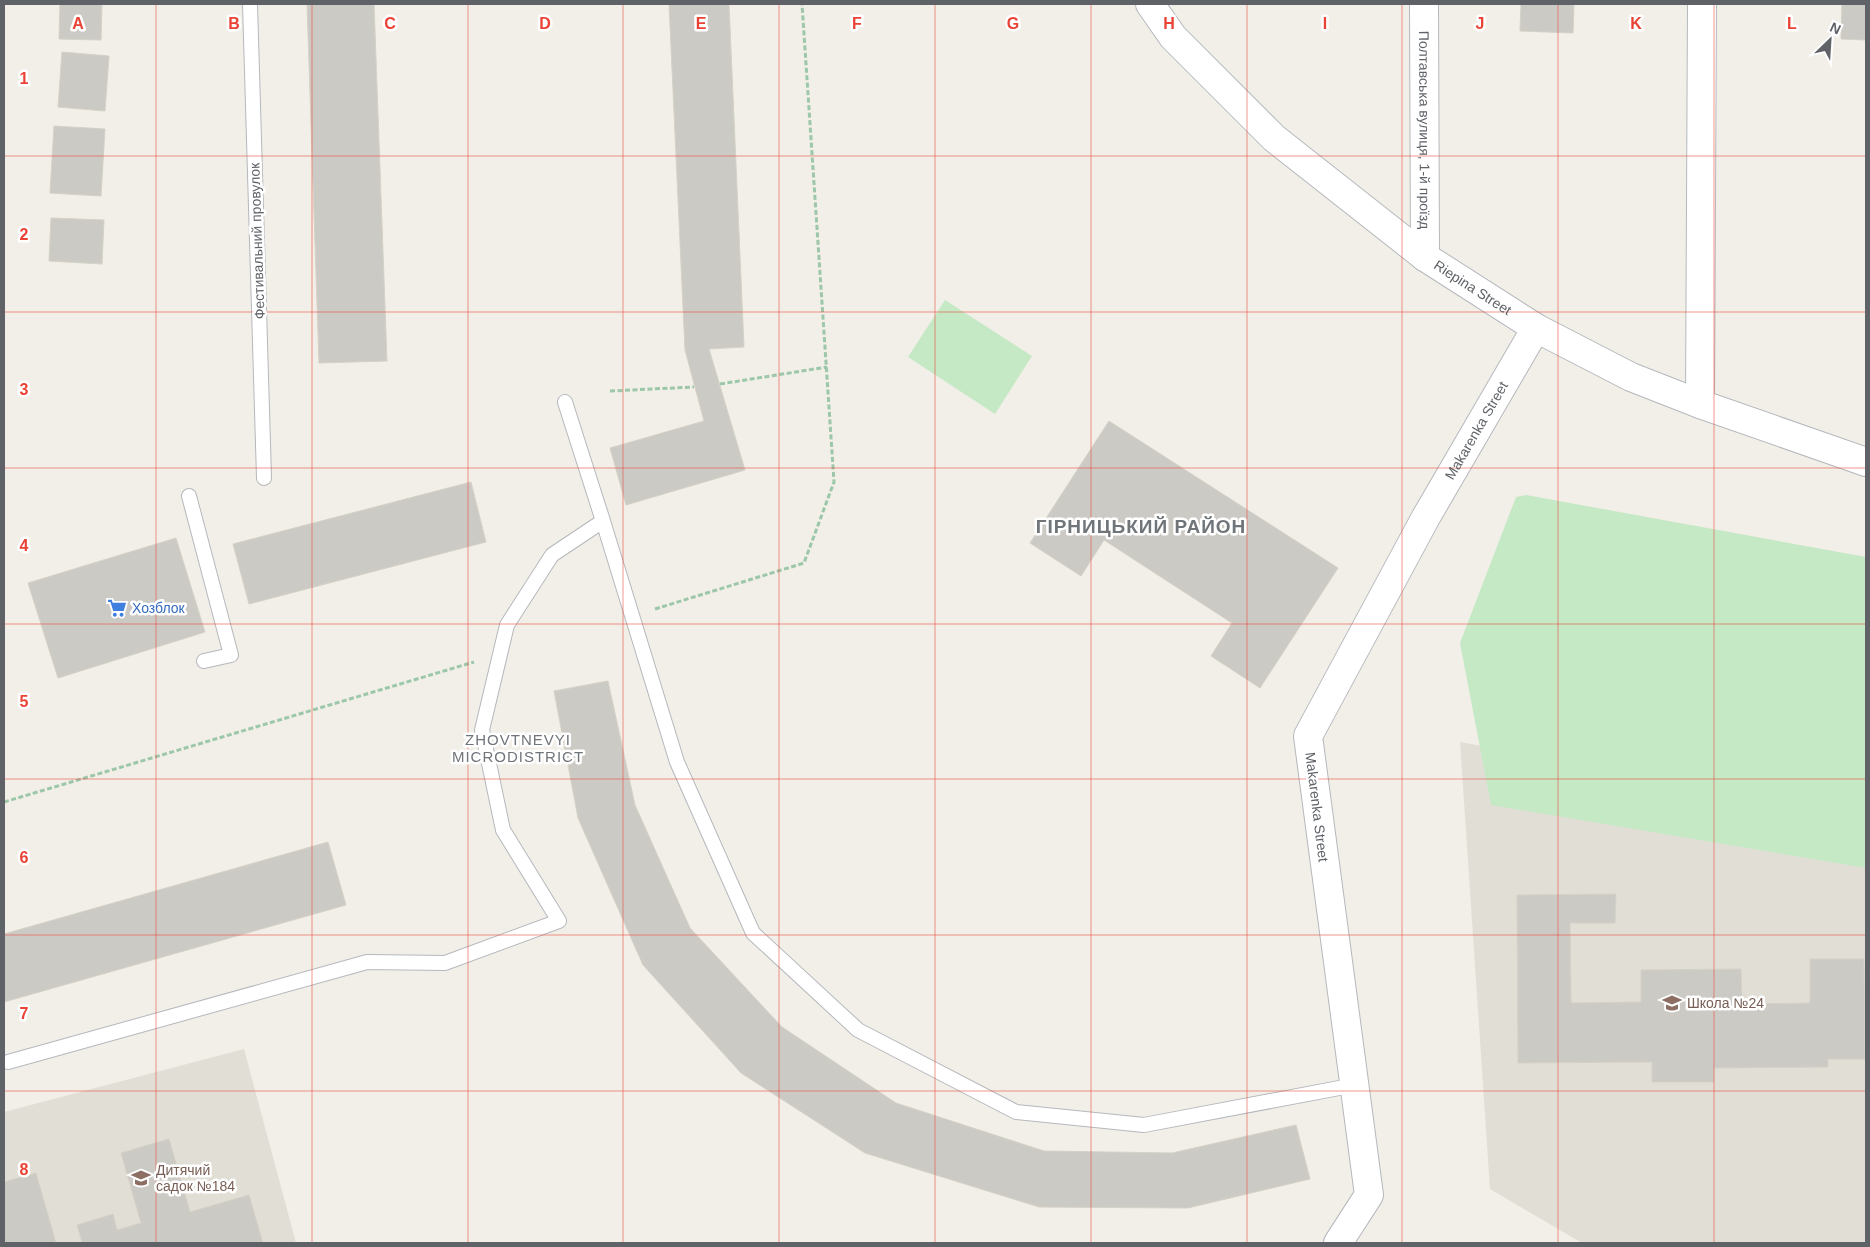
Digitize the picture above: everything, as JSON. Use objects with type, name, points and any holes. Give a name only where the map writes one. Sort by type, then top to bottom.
[{"type":"street","name":"Riepina Street","points":[[1150,4],[1173,37],[1274,138],[1426,257],[1536,328],[1631,377],[1700,404],[1866,462]]},
{"type":"street","name":"Полтавська вулиця, 1-й проїзд","points":[[1424,4],[1426,257]]},
{"type":"street","points":[[1700,404],[1702,4]]},
{"type":"street","name":"Makarenka Street","points":[[1338,1243],[1369,1195],[1308,736],[1426,517],[1536,328]]},
{"type":"lane","name":"Фестивальний провулок","points":[[250,4],[264,478]]},
{"type":"lane","points":[[565,402],[677,762],[754,933],[858,1030],[1016,1112],[1144,1126],[1355,1085]]},
{"type":"lane","points":[[189,496],[231,655],[204,661]]},
{"type":"lane","points":[[8,1062],[367,962],[445,963],[559,921],[503,830],[482,730],[507,625],[552,555],[603,522]]},
{"type":"path","points":[[632,616],[804,563],[834,482],[802,4]]},
{"type":"path","points":[[720,384],[827,367]]},
{"type":"path","points":[[610,391],[694,387]]},
{"type":"path","points":[[4,802],[500,654]]},
{"type":"shaded area","name":"Школа №24","points":[[1460,742],[1866,816],[1866,1243],[1582,1243],[1490,1189]]},
{"type":"shaded area","name":"Дитячий садок №184","points":[[244,1049],[296,1243],[4,1243],[4,1112]]},
{"type":"green space","points":[[945,300],[1032,356],[995,414],[908,357]]},
{"type":"green space","points":[[1526,495],[1866,557],[1866,868],[1491,805],[1460,643],[1516,497]]},
{"type":"building","points":[[60,4],[102,4],[101,40],[59,39]]},
{"type":"building","points":[[307,4],[374,4],[387,361],[319,363]]},
{"type":"building","points":[[669,4],[729,4],[744,347],[709,349],[745,470],[626,505],[610,448],[704,421],[685,350]]},
{"type":"building","points":[[1521,4],[1574,4],[1573,33],[1520,31]]},
{"type":"building","points":[[1842,4],[1866,4],[1866,40],[1841,39]]},
{"type":"building","points":[[62,52],[109,56],[105,111],[58,107]]},
{"type":"building","points":[[54,126],[105,129],[101,196],[50,193]]},
{"type":"building","points":[[51,218],[104,220],[102,264],[49,261]]},
{"type":"building","points":[[1109,421],[1338,568],[1260,688],[1211,656],[1232,623],[1104,540],[1081,576],[1030,543]]},
{"type":"building","points":[[471,482],[486,542],[249,604],[233,544]]},
{"type":"building","name":"Хозблок","points":[[176,538],[205,632],[58,678],[28,583]]},
{"type":"building","points":[[608,681],[635,805],[690,928],[782,1027],[896,1103],[1044,1151],[1172,1153],[1296,1125],[1310,1179],[1188,1208],[1039,1207],[865,1153],[741,1073],[643,965],[578,818],[554,691]]},
{"type":"building","points":[[328,842],[346,905],[4,1002],[4,934]]},
{"type":"building","points":[[1616,894],[1615,923],[1570,923],[1571,1003],[1641,1002],[1641,970],[1741,969],[1742,1004],[1810,1003],[1810,959],[1864,959],[1865,1059],[1828,1059],[1828,1067],[1714,1068],[1714,1082],[1652,1082],[1652,1062],[1518,1063],[1517,895]]},
{"type":"building","points":[[169,1139],[190,1212],[249,1195],[263,1243],[77,1243],[82,1242],[77,1225],[113,1214],[117,1230],[141,1223],[121,1153]]},
{"type":"building","points":[[36,1173],[56,1243],[4,1243],[4,1182]]},
{"type":"place","name":"Хозблок","points":[[117,608]]},
{"type":"place","name":"Школа №24","points":[[1672,1003]]},
{"type":"place","name":"Дитячий садок №184","points":[[141,1178]]},
{"type":"district","name":"ГІРНИЦЬКИЙ РАЙОН","points":[[1141,526]]},
{"type":"district","name":"ZHOVTNEVYI MICRODISTRICT","points":[[518,748]]}]
